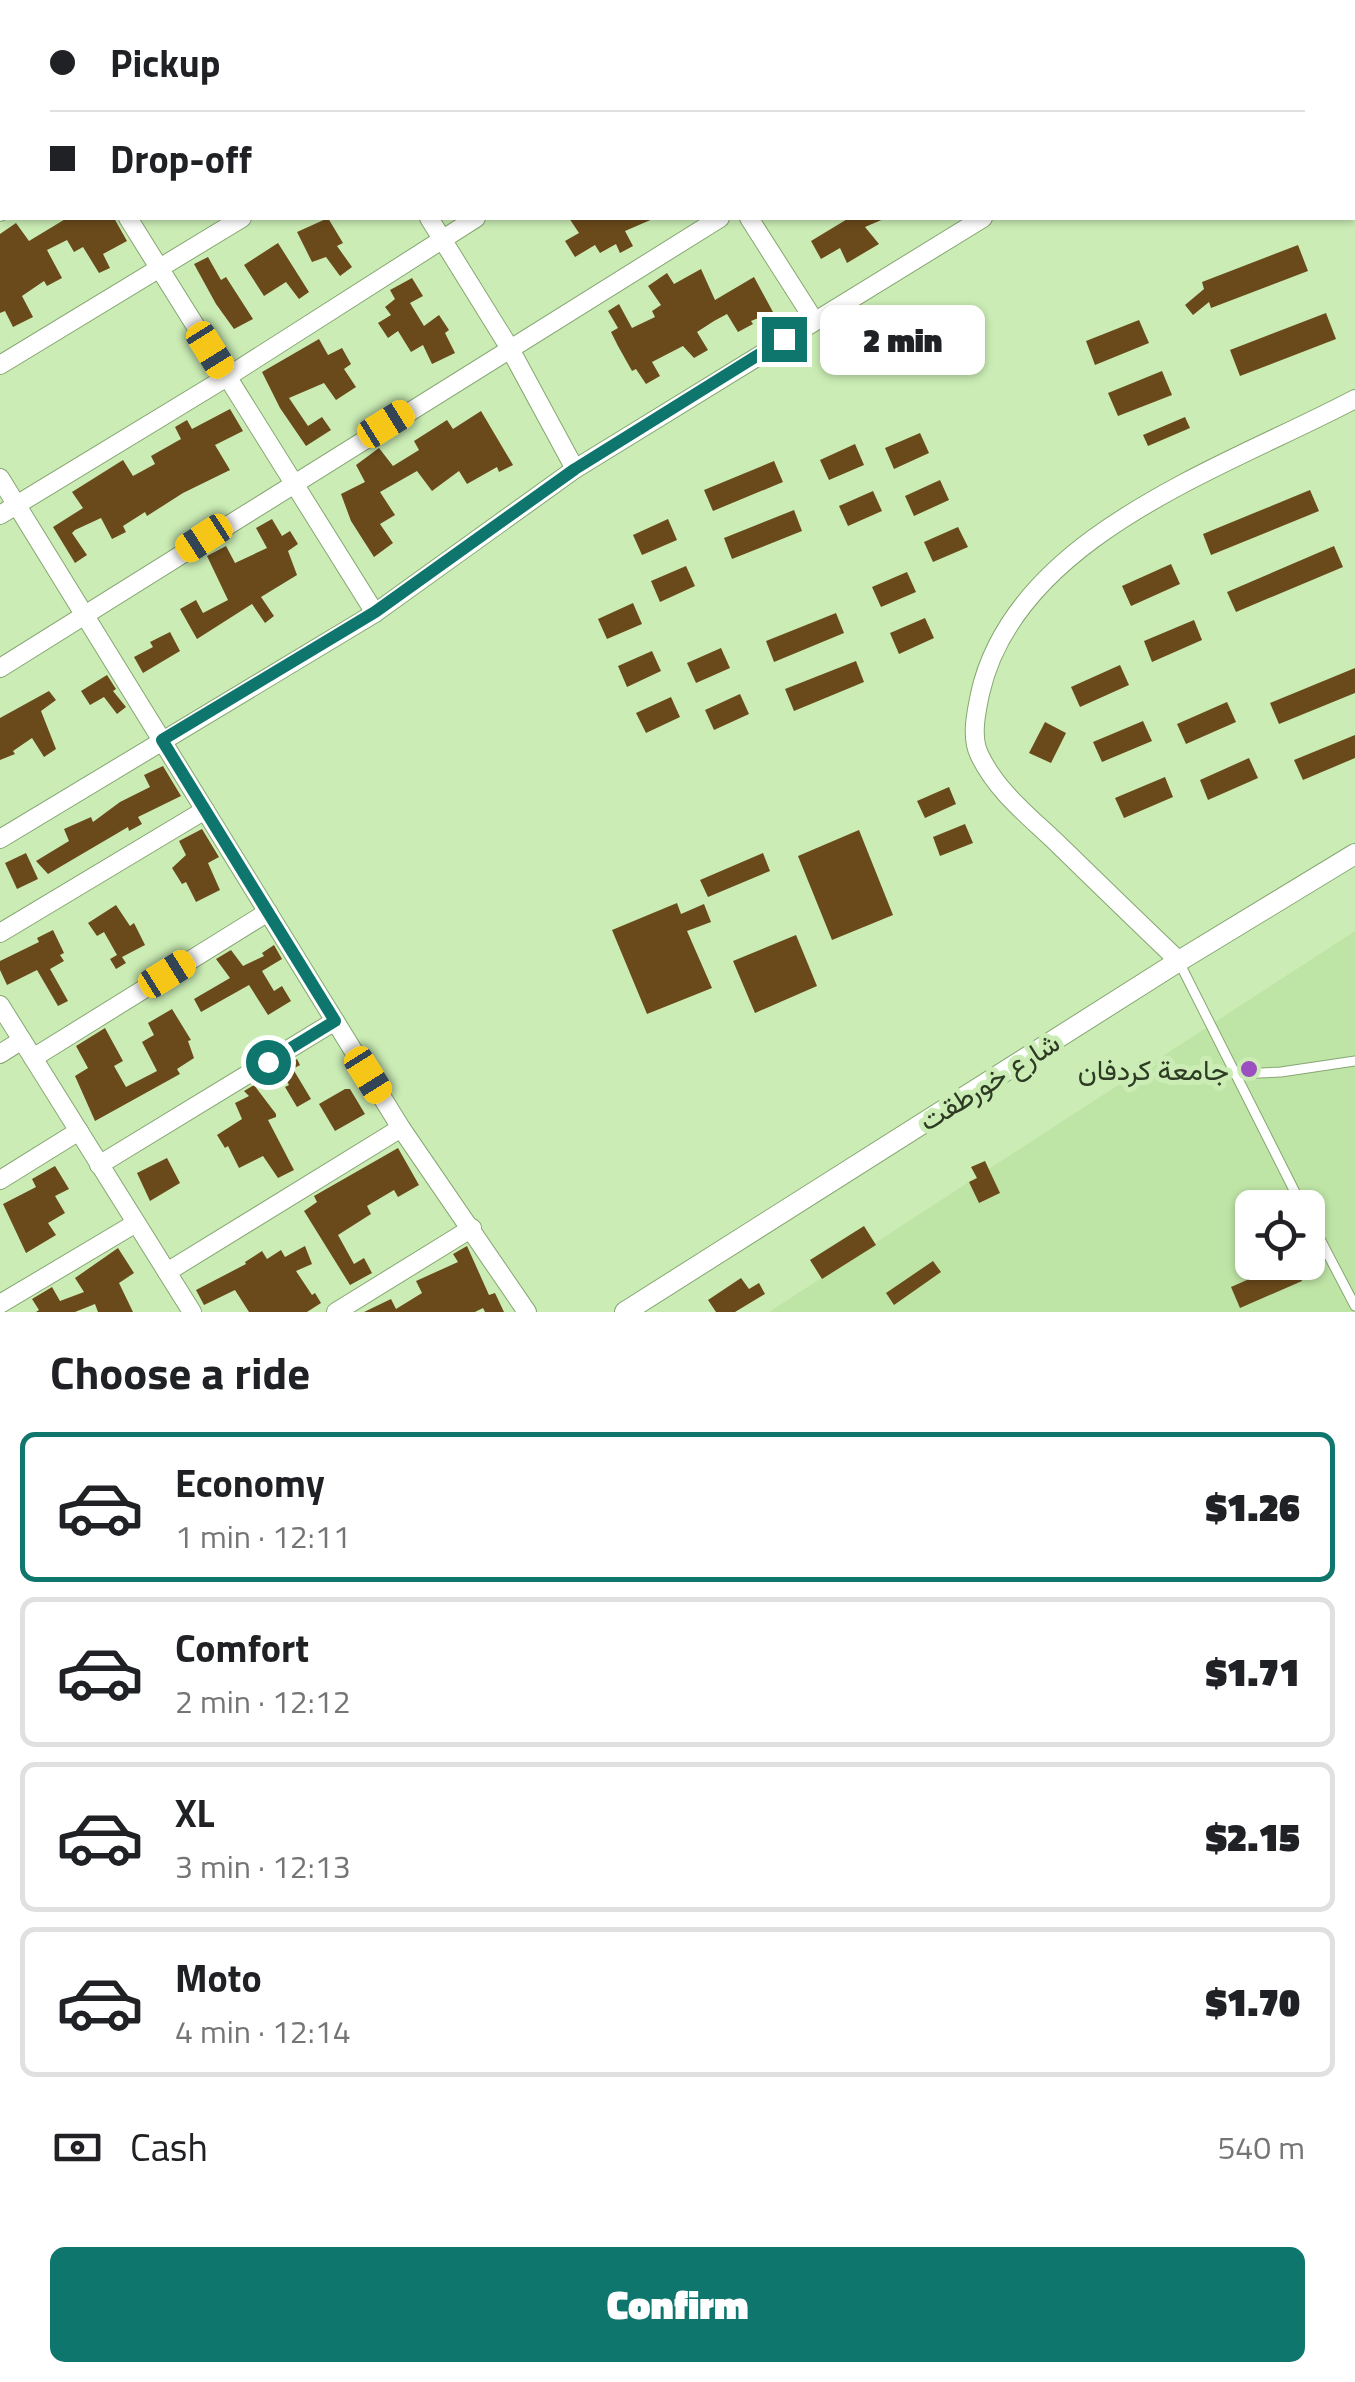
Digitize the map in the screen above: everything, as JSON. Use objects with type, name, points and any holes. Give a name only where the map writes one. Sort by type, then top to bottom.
[{"type":"street","points":[[129,220],[375,612]]},
{"type":"street","points":[[0,366],[239,220]]},
{"type":"street","points":[[430,220],[509,347],[575,469]]},
{"type":"street","points":[[0,515],[228,377],[473,220]]},
{"type":"street","points":[[0,668],[717,220]]},
{"type":"street","points":[[750,220],[814,320]]},
{"type":"street","points":[[0,838],[375,612],[575,469],[979,220]]},
{"type":"street","points":[[1179,961],[1000,788],[977,750],[976,717],[984,676],[1010,623],[1039,586],[1090,542],[1148,503],[1355,399]]},
{"type":"street","points":[[0,478],[401,1128],[527,1312]]},
{"type":"street","points":[[0,933],[205,810]]},
{"type":"street","name":"شارع خورطقت","points":[[625,1312],[1355,854]]},
{"type":"street","points":[[33,1058],[268,912]]},
{"type":"street","points":[[0,1005],[191,1312]]},
{"type":"street","points":[[99,1165],[335,1021]]},
{"type":"street","points":[[0,1054],[22,1040]]},
{"type":"street","points":[[167,1272],[401,1128]]},
{"type":"street","points":[[0,1180],[79,1132]]},
{"type":"street","points":[[0,1304],[136,1223]]},
{"type":"street","points":[[336,1312],[472,1228]]},
{"type":"lane","points":[[1179,961],[1294,1190]]},
{"type":"lane","points":[[1235,1074],[1355,1061]]},
{"type":"lane","points":[[1325,1249],[1355,1306]]},
{"type":"shaded area","name":"جامعة كردفان","points":[[1355,931],[1355,1312],[769,1312]]},
{"type":"building","points":[[64,220],[115,220],[127,241],[103,254],[110,268],[99,273],[83,247],[74,252],[67,240],[47,250],[62,278],[47,286],[44,281],[22,296],[33,317],[13,327],[5,311],[0,313],[0,234],[16,223],[29,241]]},
{"type":"building","points":[[329,220],[343,243],[337,246],[352,267],[340,276],[326,257],[312,262],[297,232]]},
{"type":"building","points":[[570,220],[650,220],[625,231],[633,246],[620,253],[616,244],[600,253],[595,245],[575,257],[565,241],[579,233]]},
{"type":"building","points":[[846,220],[881,220],[865,227],[879,244],[847,263],[840,248],[821,259],[811,241]]},
{"type":"building","points":[[278,243],[309,292],[299,299],[286,282],[264,296],[244,265]]},
{"type":"building","points":[[1298,245],[1308,271],[1211,308],[1209,302],[1193,315],[1185,305],[1204,289],[1202,282]]},
{"type":"building","points":[[208,257],[253,319],[234,329],[194,264]]},
{"type":"building","points":[[701,269],[715,300],[754,277],[773,312],[751,321],[753,324],[738,332],[727,314],[714,321],[697,332],[708,350],[694,358],[683,346],[652,362],[660,376],[646,384],[636,369],[632,371],[618,346],[611,332],[618,328],[608,311],[619,304],[632,328],[655,317],[652,311],[661,305],[648,286],[667,273],[674,284]]},
{"type":"building","points":[[412,278],[423,296],[410,303],[424,326],[439,315],[449,330],[445,333],[455,353],[432,364],[423,345],[411,352],[398,331],[388,338],[378,323],[391,315],[385,307],[395,299],[390,290]]},
{"type":"building","points":[[1326,313],[1336,339],[1240,376],[1230,350]]},
{"type":"building","points":[[1139,320],[1149,343],[1095,365],[1086,341]]},
{"type":"building","points":[[319,339],[328,355],[342,348],[351,364],[344,369],[356,387],[336,400],[324,383],[289,398],[308,426],[322,417],[331,430],[306,446],[262,372]]},
{"type":"building","points":[[1162,371],[1172,395],[1118,416],[1108,393]]},
{"type":"building","points":[[230,409],[243,431],[215,445],[230,470],[147,516],[145,512],[123,526],[126,532],[112,539],[101,518],[75,530],[72,533],[87,555],[75,563],[53,527],[83,508],[72,492],[123,460],[133,476],[155,464],[151,456],[181,439],[175,427],[187,420],[192,429]]},
{"type":"building","points":[[481,411],[513,465],[499,472],[497,467],[467,484],[459,471],[432,491],[417,471],[380,492],[395,515],[380,524],[393,543],[374,557],[351,521],[341,494],[365,482],[356,465],[379,448],[393,466],[419,450],[414,441],[447,420],[453,429]]},
{"type":"building","points":[[1185,417],[1190,428],[1148,446],[1143,435]]},
{"type":"building","points":[[920,433],[929,453],[894,469],[885,448]]},
{"type":"building","points":[[855,444],[864,465],[829,480],[820,460]]},
{"type":"building","points":[[774,461],[783,482],[713,511],[704,490]]},
{"type":"building","points":[[940,480],[949,500],[914,516],[905,496]]},
{"type":"building","points":[[1310,490],[1319,511],[1211,555],[1203,534]]},
{"type":"building","points":[[873,491],[882,511],[848,526],[839,506]]},
{"type":"building","points":[[794,510],[802,531],[732,559],[724,538]]},
{"type":"building","points":[[272,519],[282,536],[290,531],[298,544],[288,551],[297,575],[261,597],[274,616],[265,623],[252,604],[197,639],[180,609],[196,600],[203,613],[228,600],[207,556],[226,546],[235,563],[267,548],[256,528]]},
{"type":"building","points":[[668,519],[677,540],[642,555],[633,535]]},
{"type":"building","points":[[958,527],[968,547],[933,562],[924,542]]},
{"type":"building","points":[[1334,546],[1343,567],[1236,612],[1227,592]]},
{"type":"building","points":[[1171,564],[1180,584],[1131,606],[1122,586]]},
{"type":"building","points":[[686,566],[695,586],[660,602],[651,581]]},
{"type":"building","points":[[907,572],[916,592],[881,607],[872,587]]},
{"type":"building","points":[[633,603],[642,624],[607,639],[598,619]]},
{"type":"building","points":[[836,613],[844,633],[774,662],[766,641]]},
{"type":"building","points":[[925,618],[934,638],[899,654],[890,633]]},
{"type":"building","points":[[1194,620],[1202,640],[1152,662],[1144,641]]},
{"type":"building","points":[[170,632],[180,651],[143,673],[134,657],[153,647],[150,642]]},
{"type":"building","points":[[721,648],[730,668],[696,683],[687,663]]},
{"type":"building","points":[[652,651],[661,671],[627,687],[618,666]]},
{"type":"building","points":[[856,661],[864,682],[794,711],[785,689]]},
{"type":"building","points":[[1120,665],[1129,685],[1080,707],[1071,687]]},
{"type":"building","points":[[1355,668],[1355,693],[1279,724],[1270,703]]},
{"type":"building","points":[[107,675],[116,689],[113,691],[126,707],[117,714],[104,697],[90,705],[81,691]]},
{"type":"building","points":[[49,691],[56,700],[41,711],[56,749],[44,757],[32,738],[13,751],[15,754],[0,760],[0,718]]},
{"type":"building","points":[[740,694],[749,714],[714,730],[705,710]]},
{"type":"building","points":[[671,697],[680,717],[646,733],[636,713]]},
{"type":"building","points":[[1227,702],[1236,722],[1186,744],[1177,724]]},
{"type":"building","points":[[1143,721],[1152,741],[1102,762],[1093,742]]},
{"type":"building","points":[[1045,722],[1066,733],[1051,763],[1029,753]]},
{"type":"building","points":[[1355,735],[1355,758],[1303,780],[1294,760]]},
{"type":"building","points":[[1249,758],[1258,778],[1208,800],[1200,780]]},
{"type":"building","points":[[163,766],[181,796],[138,817],[142,824],[129,831],[128,827],[48,874],[36,861],[69,841],[64,829],[91,817],[93,822],[150,787],[144,775]]},
{"type":"building","points":[[1165,777],[1173,797],[1124,818],[1115,798]]},
{"type":"building","points":[[949,787],[956,804],[925,818],[917,801]]},
{"type":"building","points":[[965,824],[973,843],[940,856],[933,837]]},
{"type":"building","points":[[202,829],[219,857],[208,863],[220,890],[196,902],[186,882],[182,884],[172,868],[186,855],[179,841]]},
{"type":"building","points":[[859,830],[893,915],[832,940],[798,856]]},
{"type":"building","points":[[26,853],[38,879],[17,889],[5,863]]},
{"type":"building","points":[[763,853],[770,871],[708,897],[700,880]]},
{"type":"building","points":[[677,903],[681,914],[704,904],[711,922],[687,931],[712,988],[647,1014],[612,930]]},
{"type":"building","points":[[116,905],[130,926],[134,923],[145,945],[122,957],[126,963],[116,969],[110,959],[117,955],[104,932],[97,936],[88,923]]},
{"type":"building","points":[[53,930],[64,961],[50,969],[68,1001],[58,1006],[37,970],[7,985],[0,970],[0,961],[39,942],[37,938]]},
{"type":"building","points":[[796,935],[817,986],[755,1013],[733,961]]},
{"type":"building","points":[[274,945],[282,959],[262,971],[274,991],[282,986],[291,1001],[268,1015],[249,985],[201,1012],[194,999],[230,978],[216,959],[231,950],[243,966],[264,956],[262,953]]},
{"type":"building","points":[[172,1009],[191,1040],[188,1041],[194,1058],[177,1069],[180,1074],[95,1121],[75,1076],[88,1068],[76,1046],[105,1028],[123,1061],[114,1066],[126,1087],[157,1071],[142,1042],[154,1035],[148,1023]]},
{"type":"building","points":[[297,1059],[300,1065],[293,1069],[311,1099],[297,1107],[280,1069]]},
{"type":"building","points":[[254,1085],[276,1114],[268,1120],[294,1170],[278,1178],[263,1156],[239,1168],[228,1146],[225,1148],[217,1135],[242,1119],[235,1103],[249,1096],[244,1091]]},
{"type":"building","points":[[350,1089],[365,1114],[335,1131],[319,1104]]},
{"type":"building","points":[[398,1148],[419,1185],[398,1197],[394,1190],[367,1206],[371,1214],[338,1235],[354,1264],[364,1258],[372,1273],[350,1285],[304,1211],[317,1202],[314,1196]]},
{"type":"building","points":[[167,1158],[180,1183],[150,1201],[137,1173]]},
{"type":"building","points":[[985,1161],[1000,1193],[979,1203],[969,1182],[977,1178],[971,1167]]},
{"type":"building","points":[[55,1166],[69,1189],[55,1196],[65,1213],[48,1223],[56,1235],[26,1253],[3,1204],[36,1187],[32,1179]]},
{"type":"building","points":[[864,1226],[876,1245],[822,1279],[810,1260]]},
{"type":"building","points":[[305,1246],[312,1264],[296,1271],[321,1303],[307,1312],[249,1312],[235,1290],[204,1305],[196,1290],[246,1264],[262,1251],[267,1259],[281,1250],[285,1257]]},
{"type":"building","points":[[467,1246],[489,1295],[495,1293],[504,1312],[485,1312],[483,1308],[475,1312],[364,1312],[391,1299],[396,1309],[422,1293],[416,1281],[458,1262],[453,1254]]},
{"type":"building","points":[[118,1248],[134,1273],[119,1283],[133,1312],[98,1312],[95,1304],[75,1312],[36,1312],[39,1310],[32,1299],[52,1287],[60,1301],[84,1292],[75,1278]]},
{"type":"building","points":[[933,1261],[941,1272],[894,1305],[886,1293]]},
{"type":"building","points":[[741,1278],[749,1289],[759,1283],[765,1294],[735,1312],[716,1312],[708,1300]]},
{"type":"building","points":[[1247,1280],[1302,1281],[1240,1308],[1231,1287]]},
{"type":"place","name":"جامعة كردفان","points":[[1249,1069]]},
{"type":"route","points":[[268,1062],[335,1021],[162,740],[375,612],[575,469],[784,339]]}]
